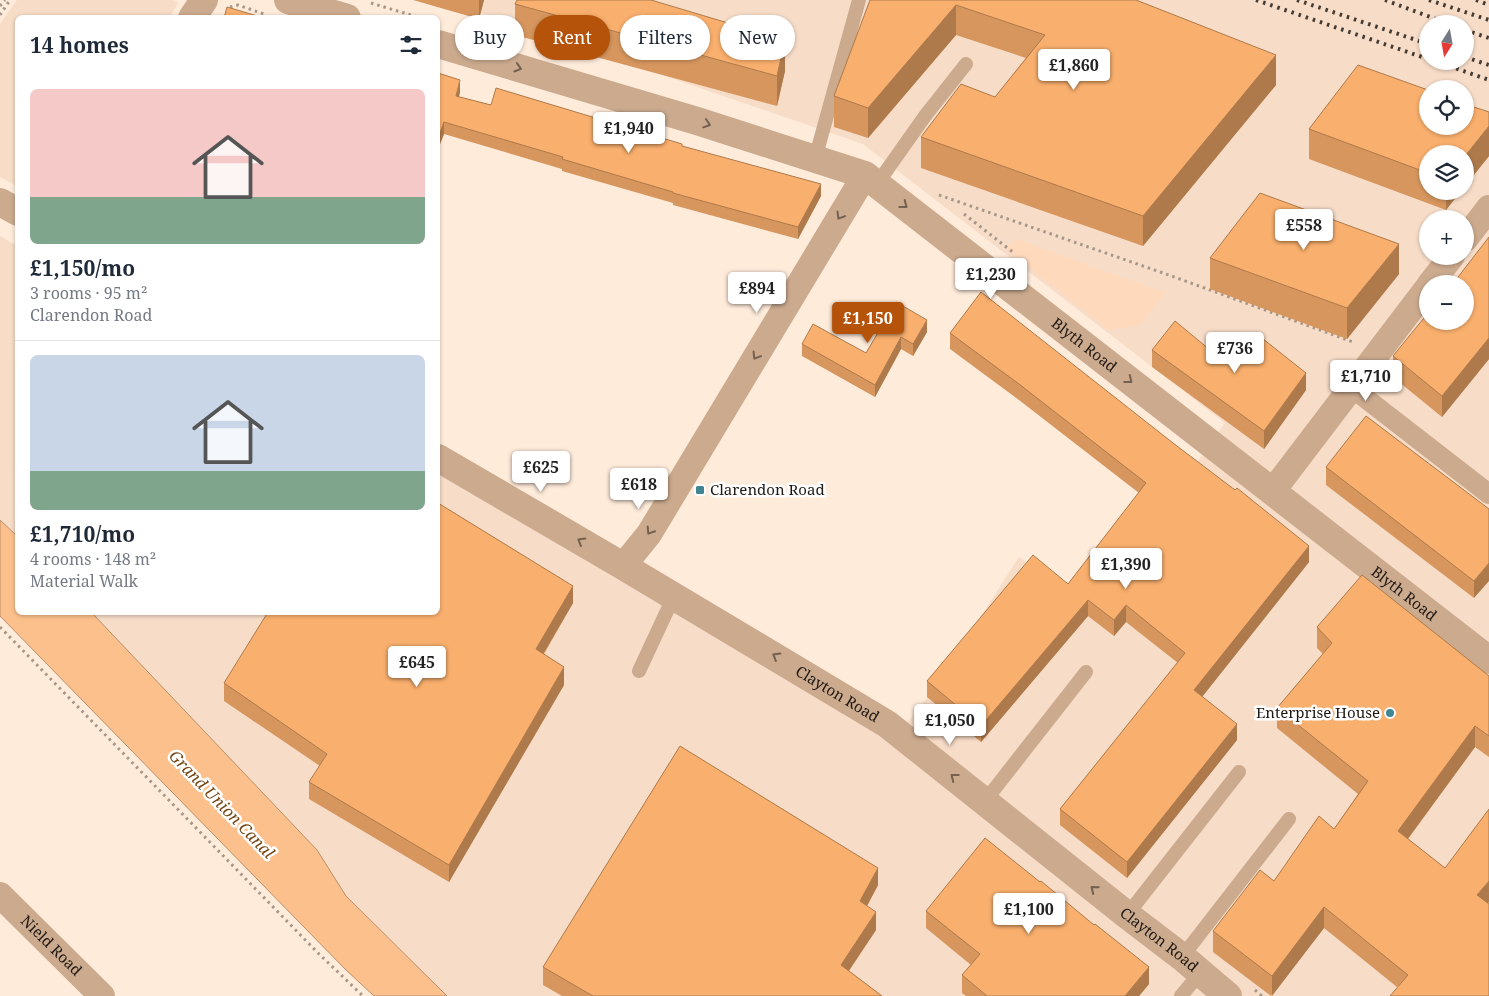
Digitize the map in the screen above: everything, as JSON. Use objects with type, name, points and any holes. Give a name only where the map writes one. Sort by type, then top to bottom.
[{"type":"street","points":[[197,15],[216,4]]},
{"type":"street","points":[[278,8],[326,15]]},
{"type":"street","name":"Blyth Road","points":[[440,45],[697,121],[871,179],[1488,658]]},
{"type":"street","points":[[623,566],[649,534],[871,179]]},
{"type":"street","points":[[0,202],[15,210]]},
{"type":"street","points":[[1474,227],[1489,208]]},
{"type":"street","points":[[1437,275],[1445,265]]},
{"type":"street","points":[[1272,492],[1419,299]]},
{"type":"street","points":[[1351,387],[1489,494]]},
{"type":"street","name":"Clayton Road","points":[[440,459],[674,596],[887,724],[1228,996]]},
{"type":"street","name":"Nield Road","points":[[0,895],[102,996]]},
{"type":"lane","points":[[815,159],[859,0]]},
{"type":"lane","points":[[871,179],[925,116],[966,64]]},
{"type":"lane","points":[[639,671],[674,596]]},
{"type":"lane","points":[[985,801],[1086,672]]},
{"type":"lane","points":[[1127,915],[1239,772]]},
{"type":"lane","points":[[1181,996],[1191,965],[1289,819]]},
{"type":"path","points":[[0,6],[5,0]]},
{"type":"path","points":[[0,15],[10,0]]},
{"type":"path","points":[[369,2],[411,15]]},
{"type":"path","points":[[216,4],[278,8]]},
{"type":"path","points":[[939,195],[1166,274],[1378,351]]},
{"type":"path","points":[[0,627],[318,954],[362,996]]},
{"type":"shaded area","points":[[17,0],[172,0],[178,3],[171,15],[15,15],[15,185],[0,177],[0,24]]},
{"type":"shaded area","points":[[444,0],[1489,0],[1489,996],[447,996],[346,896],[317,850],[94,615],[440,615],[440,473],[801,668],[892,742],[935,688],[1019,557],[1086,602],[1193,468],[1225,423],[863,144],[610,57],[610,15],[534,15],[534,31],[524,27],[524,15],[488,15]]},
{"type":"shaded area","points":[[0,236],[15,245],[15,534],[0,520]]},
{"type":"shaded area","points":[[1016,239],[1166,293],[1140,325],[1109,330],[1006,249]]},
{"type":"water","name":"Grand Union Canal","points":[[0,520],[15,534],[15,615],[94,615],[317,850],[346,896],[447,996],[374,996],[345,969],[0,616]]},
{"type":"building","points":[[517,0],[651,0],[701,15],[620,15],[620,33],[610,30],[610,15],[555,15],[515,4]]},
{"type":"building","points":[[870,0],[1136,0],[1276,55],[1143,216],[921,137],[961,84],[995,97],[1045,35],[956,5],[868,108],[834,96]]},
{"type":"building","points":[[227,7],[254,15],[225,15]]},
{"type":"building","points":[[710,18],[720,21],[720,60],[781,60],[777,76],[710,58]]},
{"type":"building","points":[[1358,65],[1419,87],[1419,135],[1474,135],[1474,107],[1489,112],[1489,126],[1474,145],[1419,145],[1419,170],[1309,129]]},
{"type":"building","points":[[440,74],[460,80],[456,96],[491,105],[496,88],[682,144],[682,146],[821,184],[798,227],[673,193],[562,159],[563,157],[444,122],[440,133]]},
{"type":"building","points":[[1260,193],[1399,244],[1347,308],[1210,258]]},
{"type":"building","points":[[1489,237],[1489,338],[1442,396],[1393,356],[1419,324],[1419,330],[1474,330],[1474,275],[1460,275],[1467,265],[1474,265],[1474,256]]},
{"type":"building","points":[[981,292],[1173,443],[1235,490],[1237,488],[1309,546],[1194,690],[1237,724],[1127,862],[1060,809],[1185,653],[1126,605],[1114,620],[1088,600],[981,726],[927,681],[1033,555],[1068,584],[1146,483],[950,333]]},
{"type":"building","points":[[896,302],[927,320],[913,344],[901,337],[875,385],[802,344],[813,324],[866,353]]},
{"type":"building","points":[[1175,321],[1227,364],[1258,335],[1306,373],[1264,431],[1152,350]]},
{"type":"building","points":[[1366,416],[1489,509],[1489,563],[1474,581],[1326,467]]},
{"type":"building","points":[[440,504],[573,586],[536,649],[564,667],[449,865],[309,782],[327,754],[224,683],[266,615],[440,615]]},
{"type":"building","points":[[1362,575],[1489,676],[1489,736],[1475,726],[1398,831],[1445,868],[1489,809],[1489,881],[1477,895],[1489,904],[1489,996],[1390,996],[1408,975],[1324,907],[1272,976],[1213,931],[1260,870],[1274,881],[1319,816],[1334,829],[1368,781],[1277,708],[1332,643],[1317,627]]},
{"type":"building","points":[[680,746],[878,868],[860,901],[876,912],[841,965],[882,996],[593,996],[543,967]]},
{"type":"building","points":[[985,838],[1149,967],[1125,996],[987,996],[962,975],[980,954],[926,911]]},
{"type":"railway","points":[[1256,0],[1419,56]]},
{"type":"railway","points":[[1297,0],[1419,41]]},
{"type":"railway","points":[[1385,0],[1425,15]]},
{"type":"railway","points":[[1429,0],[1489,20]]},
{"type":"railway","points":[[1476,0],[1489,5]]},
{"type":"railway","points":[[1474,33],[1489,38]]},
{"type":"railway","points":[[1474,60],[1489,65]]},
{"type":"railway","points":[[1461,70],[1489,80]]},
{"type":"place","name":"Clarendon Road","points":[[700,490]]},
{"type":"place","name":"Enterprise House","points":[[1390,713]]}]
